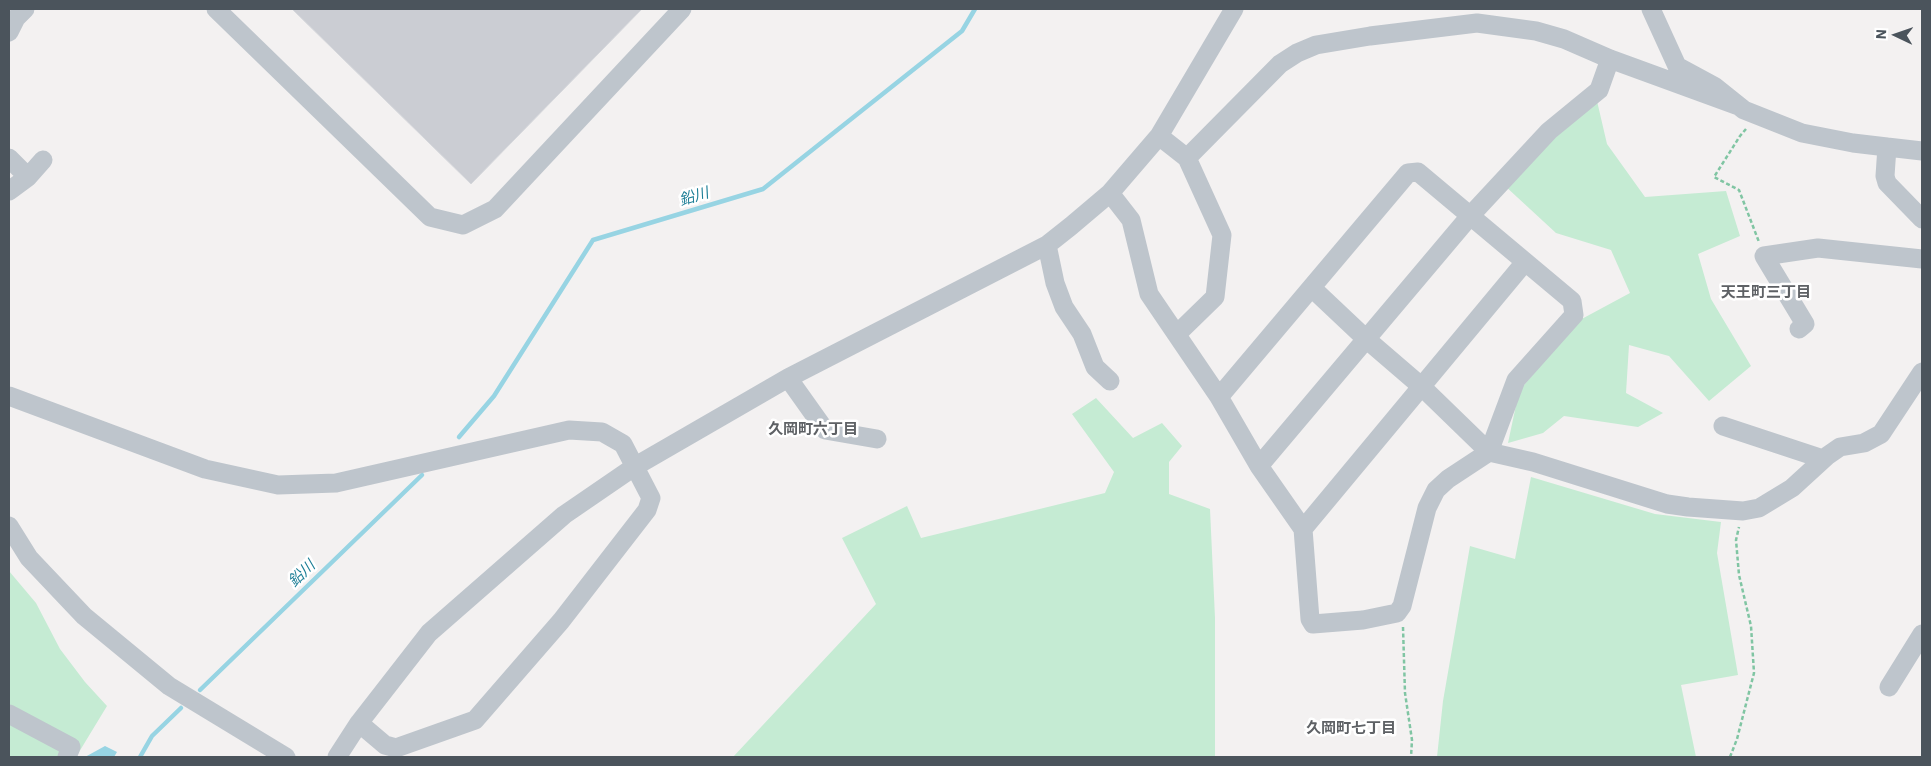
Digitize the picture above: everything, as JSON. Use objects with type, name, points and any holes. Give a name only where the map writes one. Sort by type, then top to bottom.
[{"type":"street","points":[[9,32],[16,18],[25,9]]},
{"type":"street","points":[[216,9],[430,217],[463,225],[495,209],[682,9]]},
{"type":"street","points":[[337,757],[359,723],[429,633],[564,515],[634,467],[788,378],[1047,245],[1110,193],[1159,136],[1234,9]]},
{"type":"street","points":[[1652,9],[1677,66],[1714,86],[1736,105]]},
{"type":"street","points":[[1187,158],[1280,64],[1316,45],[1477,22],[1536,31],[1564,39],[1610,59],[1736,105],[1758,117],[1802,133],[1853,144],[1922,151]]},
{"type":"street","points":[[1259,466],[1365,338],[1470,216],[1549,131],[1599,90],[1610,59]]},
{"type":"street","points":[[1159,136],[1187,158],[1222,235],[1215,297],[1177,334]]},
{"type":"street","points":[[1887,147],[1885,176],[1887,183],[1922,219]]},
{"type":"street","points":[[9,158],[28,177]]},
{"type":"street","points":[[9,191],[28,177],[43,160]]},
{"type":"street","points":[[1110,193],[1131,220],[1149,294],[1219,397],[1259,466],[1303,529],[1310,619],[1313,624],[1372,618],[1397,613],[1402,606],[1427,508],[1436,490],[1448,478],[1489,452],[1516,380],[1574,315],[1572,301],[1418,172],[1408,172],[1219,397]]},
{"type":"street","points":[[1047,245],[1055,283],[1064,307],[1082,334],[1095,367],[1110,381]]},
{"type":"street","points":[[1799,328],[1805,324],[1764,256],[1818,248],[1922,259]]},
{"type":"street","points":[[1303,529],[1525,262]]},
{"type":"street","points":[[1312,288],[1365,338],[1422,387],[1489,452],[1534,462],[1667,504],[1742,511],[1758,508],[1792,488],[1823,459],[1840,447],[1864,443],[1881,434],[1922,372]]},
{"type":"street","points":[[788,378],[825,430],[877,438]]},
{"type":"street","points":[[9,396],[205,469],[278,485],[336,483],[569,430],[602,432],[622,444],[651,498],[647,510],[561,621],[475,720],[396,748],[385,745],[359,723]]},
{"type":"street","points":[[1722,426],[1823,459]]},
{"type":"street","points":[[9,526],[30,558],[84,616],[169,686],[286,757]]},
{"type":"street","points":[[1890,687],[1922,634]]},
{"type":"street","points":[[9,714],[71,747],[67,757]]},
{"type":"path","points":[[1758,117],[1740,136],[1714,177],[1739,190],[1764,256]]},
{"type":"path","points":[[1730,757],[1737,739],[1754,673],[1751,626],[1739,575],[1736,540],[1742,511]]},
{"type":"path","points":[[1402,606],[1406,693],[1412,740],[1411,757]]},
{"type":"green space","points":[[1597,101],[1607,144],[1645,197],[1726,191],[1740,236],[1698,254],[1711,299],[1751,366],[1709,401],[1669,356],[1629,345],[1626,393],[1663,413],[1638,427],[1564,416],[1543,433],[1508,443],[1519,391],[1578,321],[1630,293],[1611,250],[1556,233],[1504,185],[1553,131]]},
{"type":"green space","points":[[1096,398],[1133,438],[1162,423],[1182,446],[1169,462],[1169,494],[1210,509],[1215,618],[1215,757],[733,757],[876,604],[842,538],[907,506],[921,538],[1105,493],[1114,472],[1072,414]]},
{"type":"green space","points":[[1531,477],[1655,514],[1721,522],[1717,553],[1738,675],[1681,685],[1696,757],[1437,757],[1443,701],[1470,546],[1515,559]]},
{"type":"green space","points":[[9,571],[36,603],[60,649],[85,682],[107,706],[76,757],[9,757]]},
{"type":"water","points":[[105,746],[117,752],[114,757],[85,757]]},
{"type":"building","points":[[292,9],[642,9],[471,184]]},
{"type":"waterway","name":"鉛川","points":[[459,437],[494,396],[593,240],[763,189],[962,31],[975,9]]},
{"type":"waterway","name":"鉛川","points":[[200,690],[422,475]]},
{"type":"waterway","name":"鉛川","points":[[140,757],[152,736],[181,708]]},
{"type":"district","name":"天王町三丁目","points":[[1766,293]]},
{"type":"district","name":"久岡町六丁目","points":[[813,430]]},
{"type":"district","name":"久岡町七丁目","points":[[1351,729]]}]
